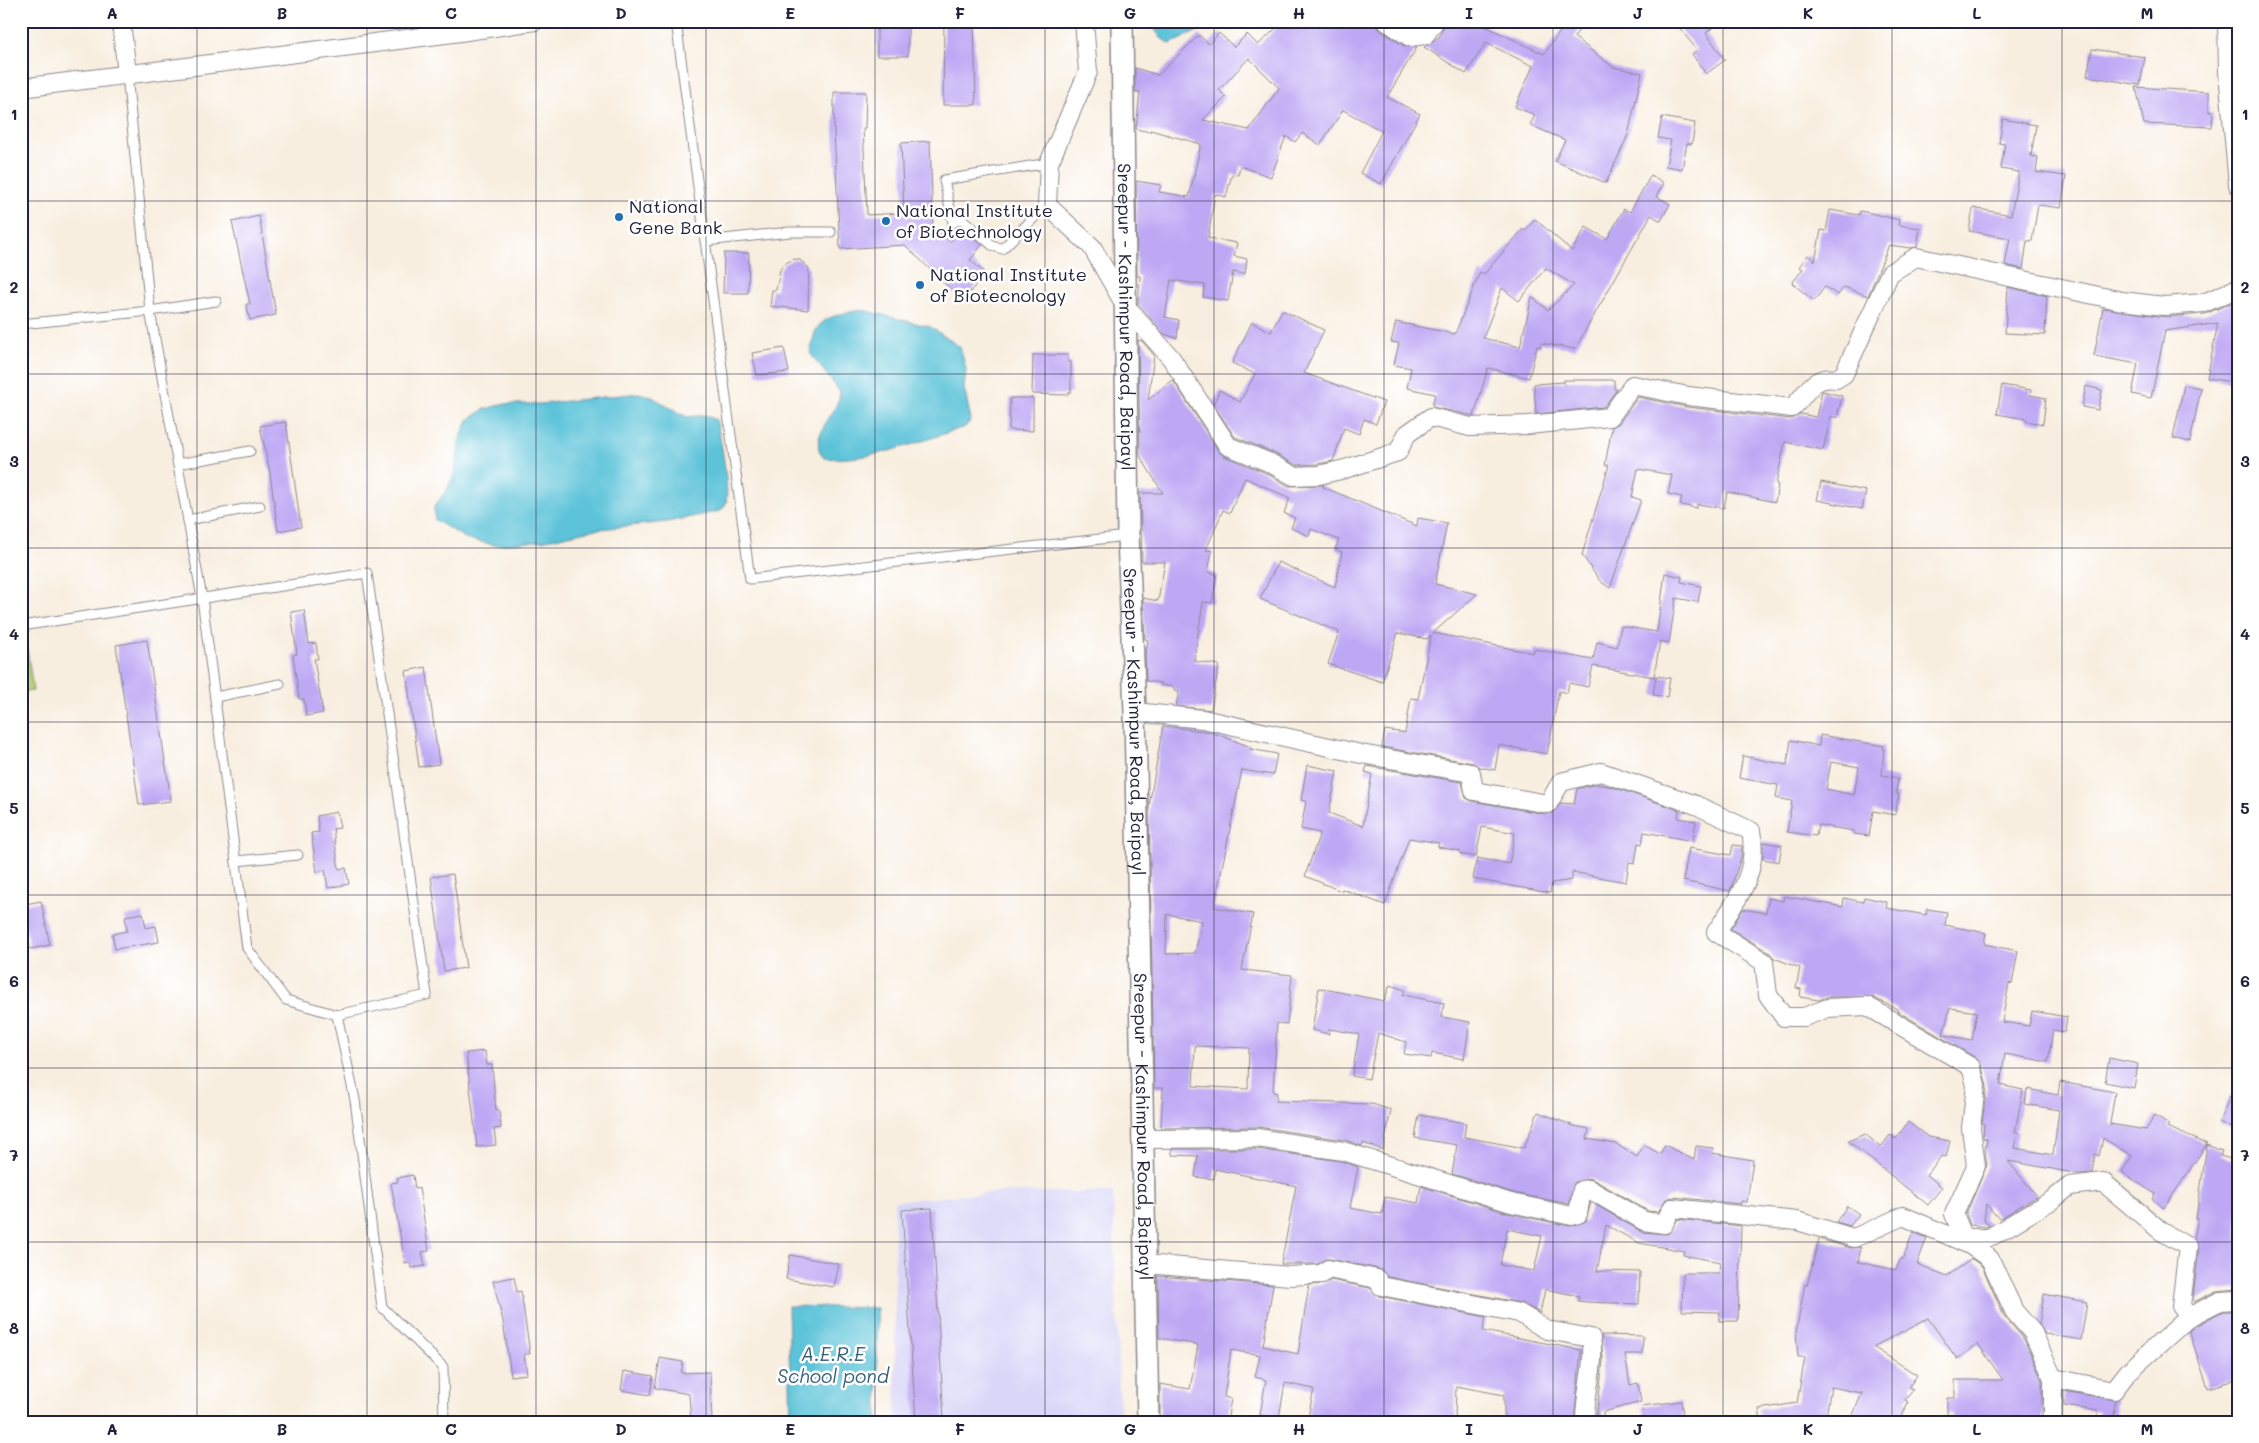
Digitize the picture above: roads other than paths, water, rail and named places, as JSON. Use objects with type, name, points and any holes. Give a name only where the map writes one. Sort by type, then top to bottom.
[{"type":"street","points":[[121,21],[127,74]]},
{"type":"street","points":[[21,88],[453,34],[535,21]]},
{"type":"street","points":[[1084,21],[1088,72],[1049,163],[1047,204],[1092,247],[1126,307],[1171,358],[1228,446],[1268,462],[1294,476],[1319,475],[1345,470],[1398,452],[1407,434],[1431,417],[1470,427],[1528,425],[1610,417],[1633,384],[1688,396],[1792,408],[1806,395],[1812,383],[1826,377],[1836,379],[1844,374],[1890,273],[1916,257],[2122,301],[2164,306],[2204,303],[2238,288]]},
{"type":"street","name":"Sreepur - Kashimpur Road, Baipayl","points":[[1122,21],[1128,536],[1135,712],[1148,1422]]},
{"type":"street","points":[[1386,21],[1410,37],[1425,35],[1435,21]]},
{"type":"street","points":[[2227,21],[2233,72],[2238,185]]},
{"type":"street","points":[[1135,712],[1203,719],[1361,754],[1471,773],[1474,791],[1548,804],[1561,782],[1600,772],[1696,805],[1751,831],[1754,849],[1744,890],[1716,932],[1764,962],[1768,994],[1784,1018],[1804,1016],[1828,1008],[1867,1006],[1971,1067],[1976,1085],[1971,1128],[1976,1166],[1954,1214],[1964,1238],[1989,1238],[2052,1200],[2070,1186],[2103,1182],[2162,1231],[2188,1247],[2181,1306],[2189,1316]]},
{"type":"street","points":[[1144,1139],[1257,1138],[1342,1150],[1511,1203],[1572,1216],[1578,1214],[1582,1190],[1589,1189],[1644,1220],[1664,1224],[1672,1208],[1797,1221],[1854,1238],[1903,1216],[1970,1245],[1990,1259],[2014,1311],[2033,1333],[2053,1378],[2052,1422]]},
{"type":"street","points":[[1146,1264],[1290,1276],[1322,1274],[1328,1269],[1377,1279],[1381,1286],[1519,1313],[1547,1330],[1591,1338],[1593,1348],[1584,1406],[1585,1422]]},
{"type":"street","points":[[2053,1378],[2114,1390],[2128,1372],[2189,1316],[2220,1301],[2238,1300]]},
{"type":"lane","points":[[676,21],[750,579],[1128,536]]},
{"type":"lane","points":[[21,626],[202,598],[367,573],[427,995],[338,1015],[286,1000],[247,948],[202,598],[150,311],[127,74]]},
{"type":"lane","points":[[1047,204],[1002,249],[992,245],[961,218],[953,223],[944,180],[1049,163]]},
{"type":"lane","points":[[705,240],[790,232],[831,232]]},
{"type":"lane","points":[[21,324],[150,311],[216,301]]},
{"type":"lane","points":[[178,464],[250,451]]},
{"type":"lane","points":[[188,520],[260,506]]},
{"type":"lane","points":[[215,697],[280,684]]},
{"type":"lane","points":[[236,862],[298,855]]},
{"type":"lane","points":[[338,1015],[356,1100],[382,1307],[442,1367],[444,1422]]},
{"type":"water","points":[[371,21],[436,21],[386,27]]},
{"type":"water","points":[[1149,21],[1219,21],[1170,44],[1161,38]]},
{"type":"water","points":[[863,310],[931,327],[960,347],[966,369],[964,388],[971,420],[965,427],[878,454],[860,457],[824,458],[819,450],[818,442],[839,400],[840,392],[810,353],[814,335],[816,330],[825,321],[844,313]]},
{"type":"water","points":[[639,393],[652,397],[687,417],[705,415],[716,420],[727,489],[725,505],[720,511],[667,522],[591,530],[542,541],[495,545],[467,539],[435,520],[434,507],[447,490],[455,472],[459,442],[468,420],[485,409],[504,404],[540,404]]},
{"type":"water","name":"A.E.R.E School pond","points":[[788,1306],[877,1308],[878,1422],[791,1422]]},
{"type":"place","name":"National Gene Bank","points":[[619,217]]},
{"type":"place","name":"National Institute of Biotechnology","points":[[886,221]]},
{"type":"place","name":"National Institute of Biotecnology","points":[[920,285]]}]
